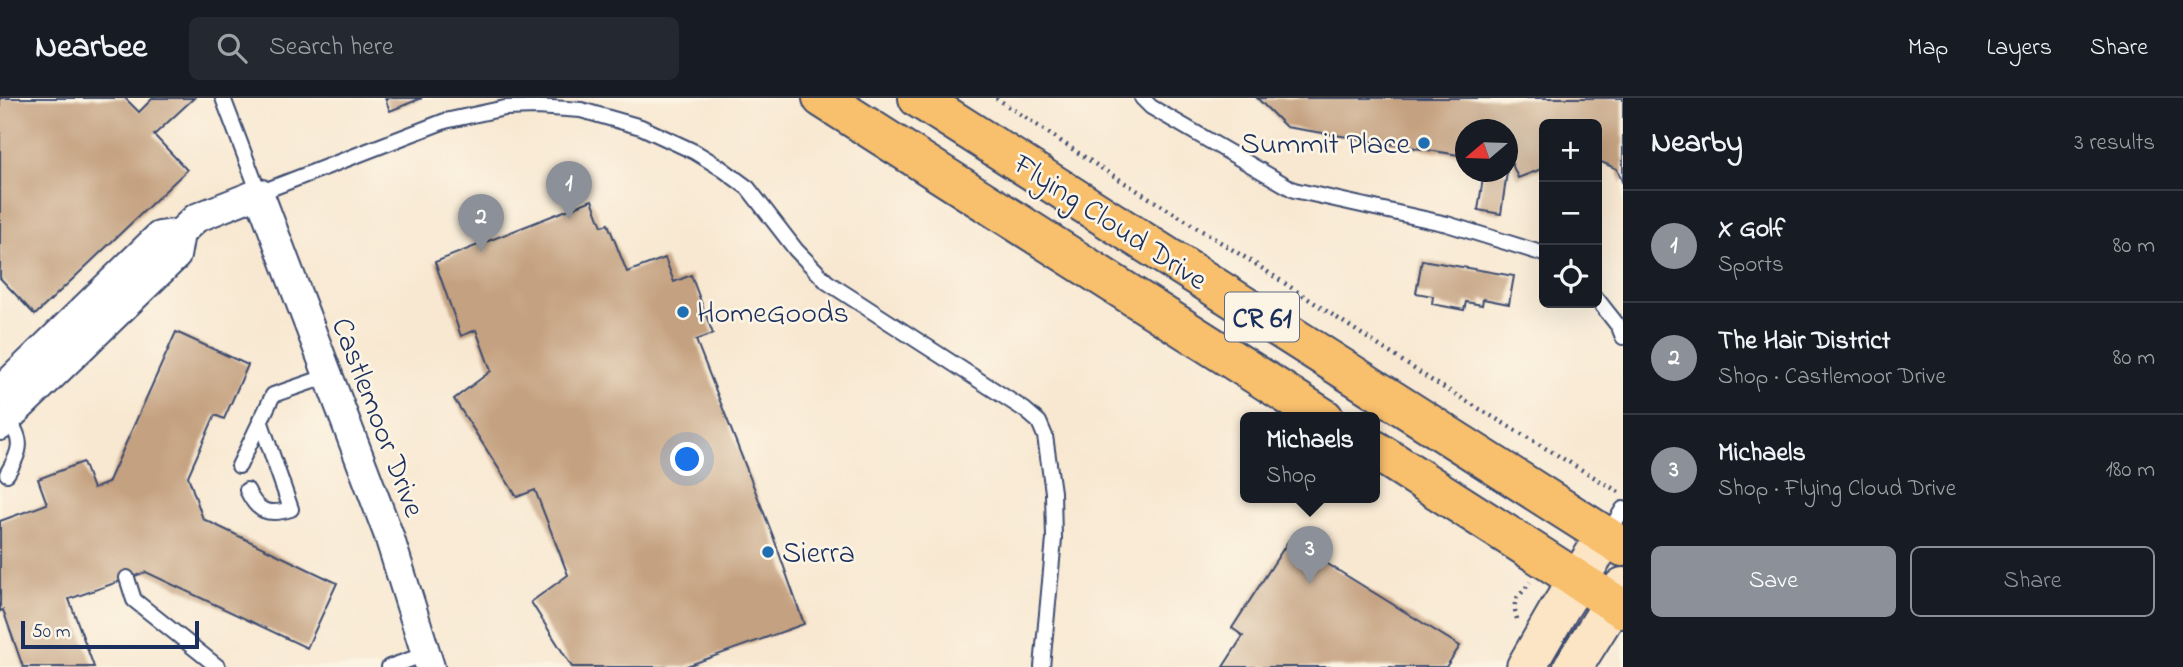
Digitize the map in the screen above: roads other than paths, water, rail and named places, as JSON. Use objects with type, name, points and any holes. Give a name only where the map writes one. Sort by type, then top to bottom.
[{"type":"main road","name":"Flying Cloud Drive","points":[[822,98],[1315,412]]},
{"type":"main road","name":"Flying Cloud Drive","points":[[918,98],[1617,531]]},
{"type":"main road","points":[[1380,453],[1578,580],[1620,600]]},
{"type":"street","points":[[0,391],[159,236],[180,233],[197,218],[259,193]]},
{"type":"street","name":"Castlemoor Drive","points":[[259,193],[389,536],[428,660]]},
{"type":"street","points":[[3,418],[176,256],[180,233]]},
{"type":"street","points":[[1526,667],[1578,580],[1617,531]]},
{"type":"street","points":[[1573,667],[1620,600]]},
{"type":"lane","points":[[223,98],[259,193],[445,121],[505,108],[581,110],[641,127],[722,167],[748,188],[796,250],[827,282],[1025,410],[1039,422],[1050,456],[1054,539],[1042,667]]},
{"type":"lane","points":[[1142,98],[1152,107],[1294,190],[1447,224],[1539,252]]},
{"type":"lane","points":[[1602,305],[1619,327],[1623,337]]},
{"type":"lane","points":[[239,466],[273,395],[328,376]]},
{"type":"lane","points":[[3,418],[20,443],[18,456],[7,474]]},
{"type":"lane","points":[[247,490],[254,505],[265,511],[276,514],[291,509],[260,420]]},
{"type":"lane","points":[[127,578],[134,600],[218,667]]},
{"type":"lane","points":[[389,667],[428,660]]},
{"type":"place","name":"Summit Place","points":[[1424,143]]},
{"type":"place","name":"X Golf","points":[[569,219]]},
{"type":"place","name":"The Hair District","points":[[481,252]]},
{"type":"place","name":"HomeGoods","points":[[683,312]]},
{"type":"place","name":"Sierra","points":[[768,552]]},
{"type":"place","name":"Michaels","points":[[1310,584]]}]
